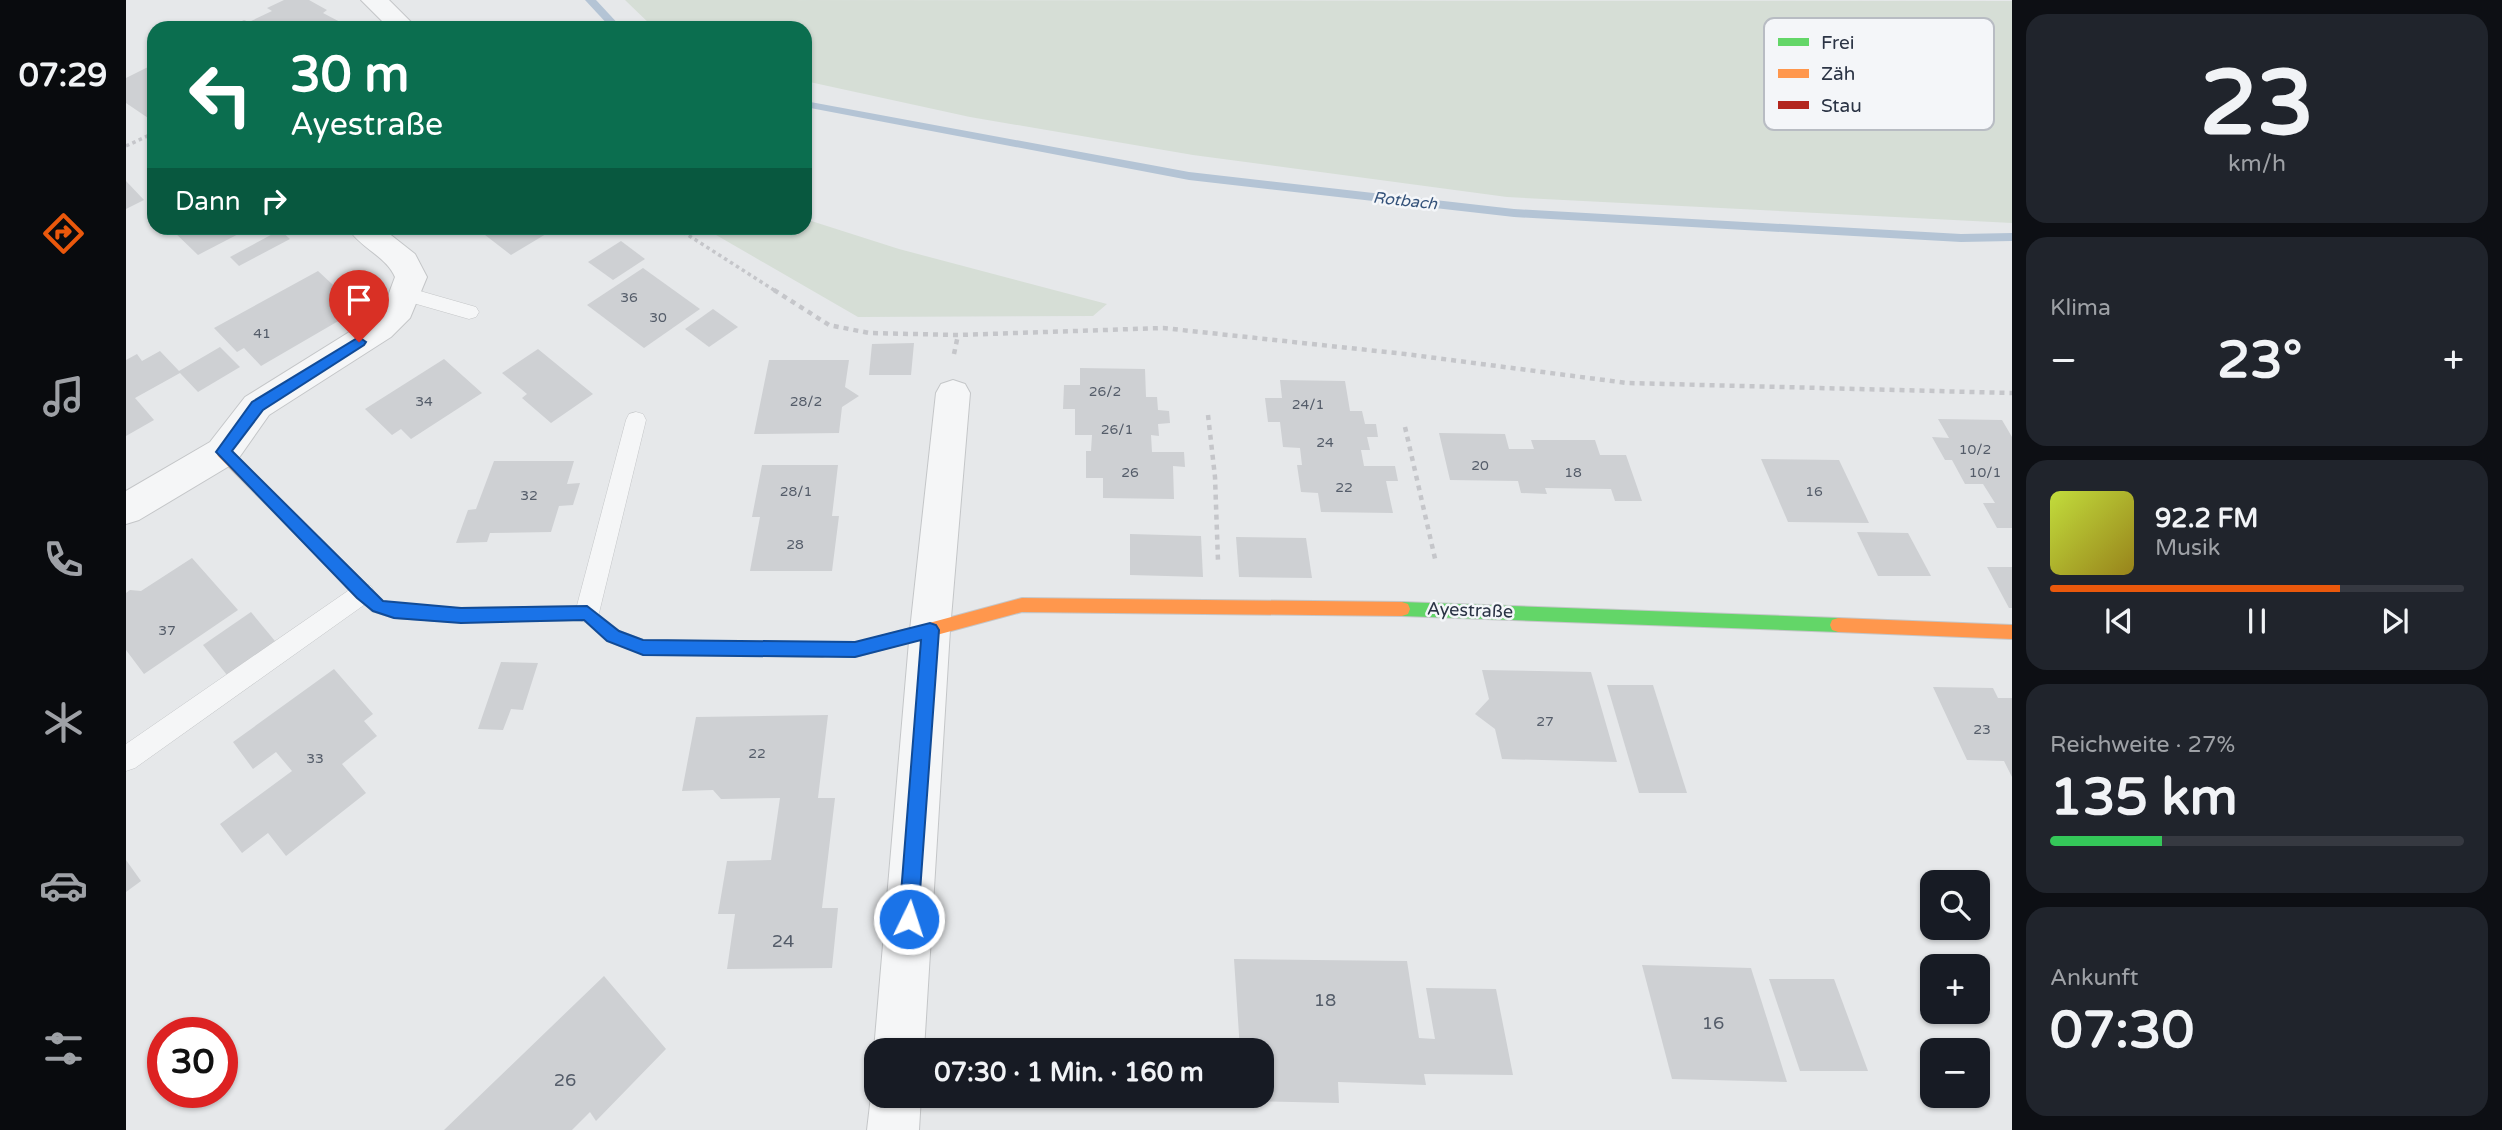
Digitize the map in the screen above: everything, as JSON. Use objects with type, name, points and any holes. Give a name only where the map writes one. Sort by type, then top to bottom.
[{"type":"street","points":[[374,0],[396,21]]},
{"type":"street","points":[[126,509],[223,452],[257,406],[379,329],[399,310],[411,277],[404,262],[371,235]]},
{"type":"street","points":[[900,1038],[930,630],[953,393]]},
{"type":"street","points":[[223,452],[378,606],[394,611],[461,615],[587,613]]},
{"type":"street","name":"Ayestraße","points":[[587,613],[613,636],[643,648],[855,650],[1022,605],[1443,609],[2012,632]]},
{"type":"street","points":[[893,1130],[895,1108]]},
{"type":"lane","points":[[406,293],[469,312]]},
{"type":"lane","points":[[587,613],[636,420]]},
{"type":"lane","points":[[126,760],[362,593]]},
{"type":"path","points":[[126,146],[147,136]]},
{"type":"path","points":[[688,235],[829,325],[869,332],[958,335],[1163,328],[1405,354],[1627,383],[2012,393]]},
{"type":"path","points":[[954,356],[958,335]]},
{"type":"path","points":[[1208,415],[1214,477],[1220,607]]},
{"type":"path","points":[[1405,427],[1433,545]]},
{"type":"shaded area","points":[[625,0],[2012,1],[2012,223],[1507,197],[1193,155],[970,117],[812,83],[812,21],[647,21]]},
{"type":"shaded area","points":[[812,221],[899,249],[1107,304],[1093,316],[858,317],[716,235],[812,235]]},
{"type":"building","points":[[284,0],[309,0],[327,10],[323,13],[338,21],[251,21],[272,11],[267,8]]},
{"type":"building","points":[[147,68],[147,117],[126,103],[126,78]]},
{"type":"building","points":[[126,181],[144,200],[126,209]]},
{"type":"building","points":[[177,235],[237,235],[198,255]]},
{"type":"building","points":[[271,235],[286,235],[290,239],[239,266],[230,257]]},
{"type":"building","points":[[485,235],[544,235],[511,255]]},
{"type":"building","points":[[621,241],[645,259],[613,280],[588,262]]},
{"type":"building","points":[[643,268],[700,309],[644,348],[587,305]]},
{"type":"building","points":[[318,271],[359,309],[261,366],[244,348],[237,352],[214,328]]},
{"type":"building","points":[[713,309],[738,327],[709,347],[685,329]]},
{"type":"building","points":[[914,343],[911,375],[869,375],[872,344]]},
{"type":"building","points":[[220,347],[240,367],[198,392],[180,373],[135,398],[154,420],[126,436],[126,360],[137,354],[142,361],[160,351],[179,371]]},
{"type":"building","points":[[538,349],[593,394],[551,423],[522,398],[527,394],[502,373]]},
{"type":"building","points":[[444,359],[482,393],[411,439],[401,429],[392,435],[365,409]]},
{"type":"building","points":[[769,360],[849,360],[845,387],[859,396],[842,407],[839,433],[754,434]]},
{"type":"building","points":[[1080,368],[1145,369],[1146,397],[1157,397],[1158,410],[1169,411],[1170,423],[1158,424],[1159,436],[1151,435],[1152,452],[1184,452],[1185,467],[1173,466],[1174,499],[1103,498],[1103,478],[1086,478],[1086,451],[1091,451],[1092,435],[1075,435],[1075,409],[1063,409],[1064,385],[1080,385]]},
{"type":"building","points":[[1280,380],[1345,381],[1350,411],[1362,411],[1365,424],[1376,424],[1378,437],[1367,437],[1370,450],[1361,450],[1364,466],[1395,466],[1398,481],[1386,481],[1393,513],[1321,512],[1318,493],[1301,492],[1297,465],[1302,465],[1300,448],[1283,447],[1280,422],[1268,422],[1265,398],[1282,398]]},
{"type":"building","points":[[1938,419],[2002,420],[2012,437],[2012,528],[1997,528],[1983,503],[1995,503],[1983,484],[1965,484],[1952,460],[1945,460],[1932,437],[1949,438]]},
{"type":"building","points":[[1439,433],[1505,434],[1509,449],[1534,449],[1531,440],[1595,440],[1600,455],[1626,455],[1642,501],[1615,501],[1611,489],[1545,488],[1547,494],[1521,493],[1518,481],[1450,480]]},
{"type":"building","points":[[1761,459],[1839,460],[1869,523],[1788,522]]},
{"type":"building","points":[[494,461],[574,461],[567,484],[580,483],[573,505],[559,506],[551,532],[490,533],[487,542],[456,543],[468,510],[476,509]]},
{"type":"building","points":[[762,465],[838,465],[832,516],[839,516],[832,571],[750,571],[760,517],[752,517]]},
{"type":"building","points":[[1857,532],[1908,533],[1931,576],[1878,576]]},
{"type":"building","points":[[1130,534],[1201,536],[1203,577],[1130,575]]},
{"type":"building","points":[[1236,537],[1306,538],[1312,578],[1239,577]]},
{"type":"building","points":[[192,558],[238,610],[144,674],[126,650],[126,593],[130,590],[141,591]]},
{"type":"building","points":[[1987,567],[2012,567],[2012,608],[2009,608]]},
{"type":"building","points":[[251,612],[275,641],[227,675],[203,645]]},
{"type":"building","points":[[501,662],[538,663],[523,710],[511,709],[503,730],[478,729]]},
{"type":"building","points":[[334,669],[373,714],[364,721],[377,736],[342,764],[366,793],[286,856],[268,833],[242,853],[220,824],[292,771],[276,752],[253,769],[233,742]]},
{"type":"building","points":[[1482,670],[1591,672],[1617,762],[1502,759],[1495,729],[1475,714],[1489,699]]},
{"type":"building","points":[[1607,685],[1653,685],[1687,793],[1639,793]]},
{"type":"building","points":[[1933,687],[1993,688],[1998,698],[2012,698],[2012,777],[2004,761],[1967,760]]},
{"type":"building","points":[[828,715],[818,798],[835,798],[822,908],[838,908],[832,968],[727,969],[735,914],[718,914],[727,861],[771,860],[780,798],[721,799],[713,790],[682,791],[696,717]]},
{"type":"building","points":[[126,860],[141,881],[126,892]]},
{"type":"building","points":[[1234,959],[1407,961],[1419,1038],[1435,1039],[1426,988],[1496,989],[1513,1075],[1424,1074],[1426,1085],[1338,1082],[1339,1103],[1274,1102],[1274,1038],[1239,1038]]},
{"type":"building","points":[[1642,965],[1751,968],[1787,1082],[1672,1079]]},
{"type":"building","points":[[604,976],[666,1049],[596,1121],[590,1112],[572,1130],[444,1130]]},
{"type":"building","points":[[1769,979],[1834,979],[1868,1071],[1800,1071]]},
{"type":"waterway","name":"Rotbach","points":[[590,0],[610,21]]},
{"type":"waterway","name":"Rotbach","points":[[812,105],[1189,176],[1514,213],[1961,238],[2012,237]]},
{"type":"traffic: fast","points":[[1402,609],[1838,625]]},
{"type":"traffic: slow","points":[[223,452],[378,606],[394,611],[455,615]]},
{"type":"traffic: slow","points":[[822,650],[855,650],[1022,605],[1402,609]]},
{"type":"traffic: slow","points":[[1838,625],[2012,632]]},
{"type":"traffic: jam","points":[[455,615],[587,613],[613,636],[643,647],[822,650]]},
{"type":"route","points":[[359,342],[257,406],[223,452],[378,606],[394,611],[461,615],[587,613],[613,636],[643,648],[855,650],[930,630],[909,919]]}]
